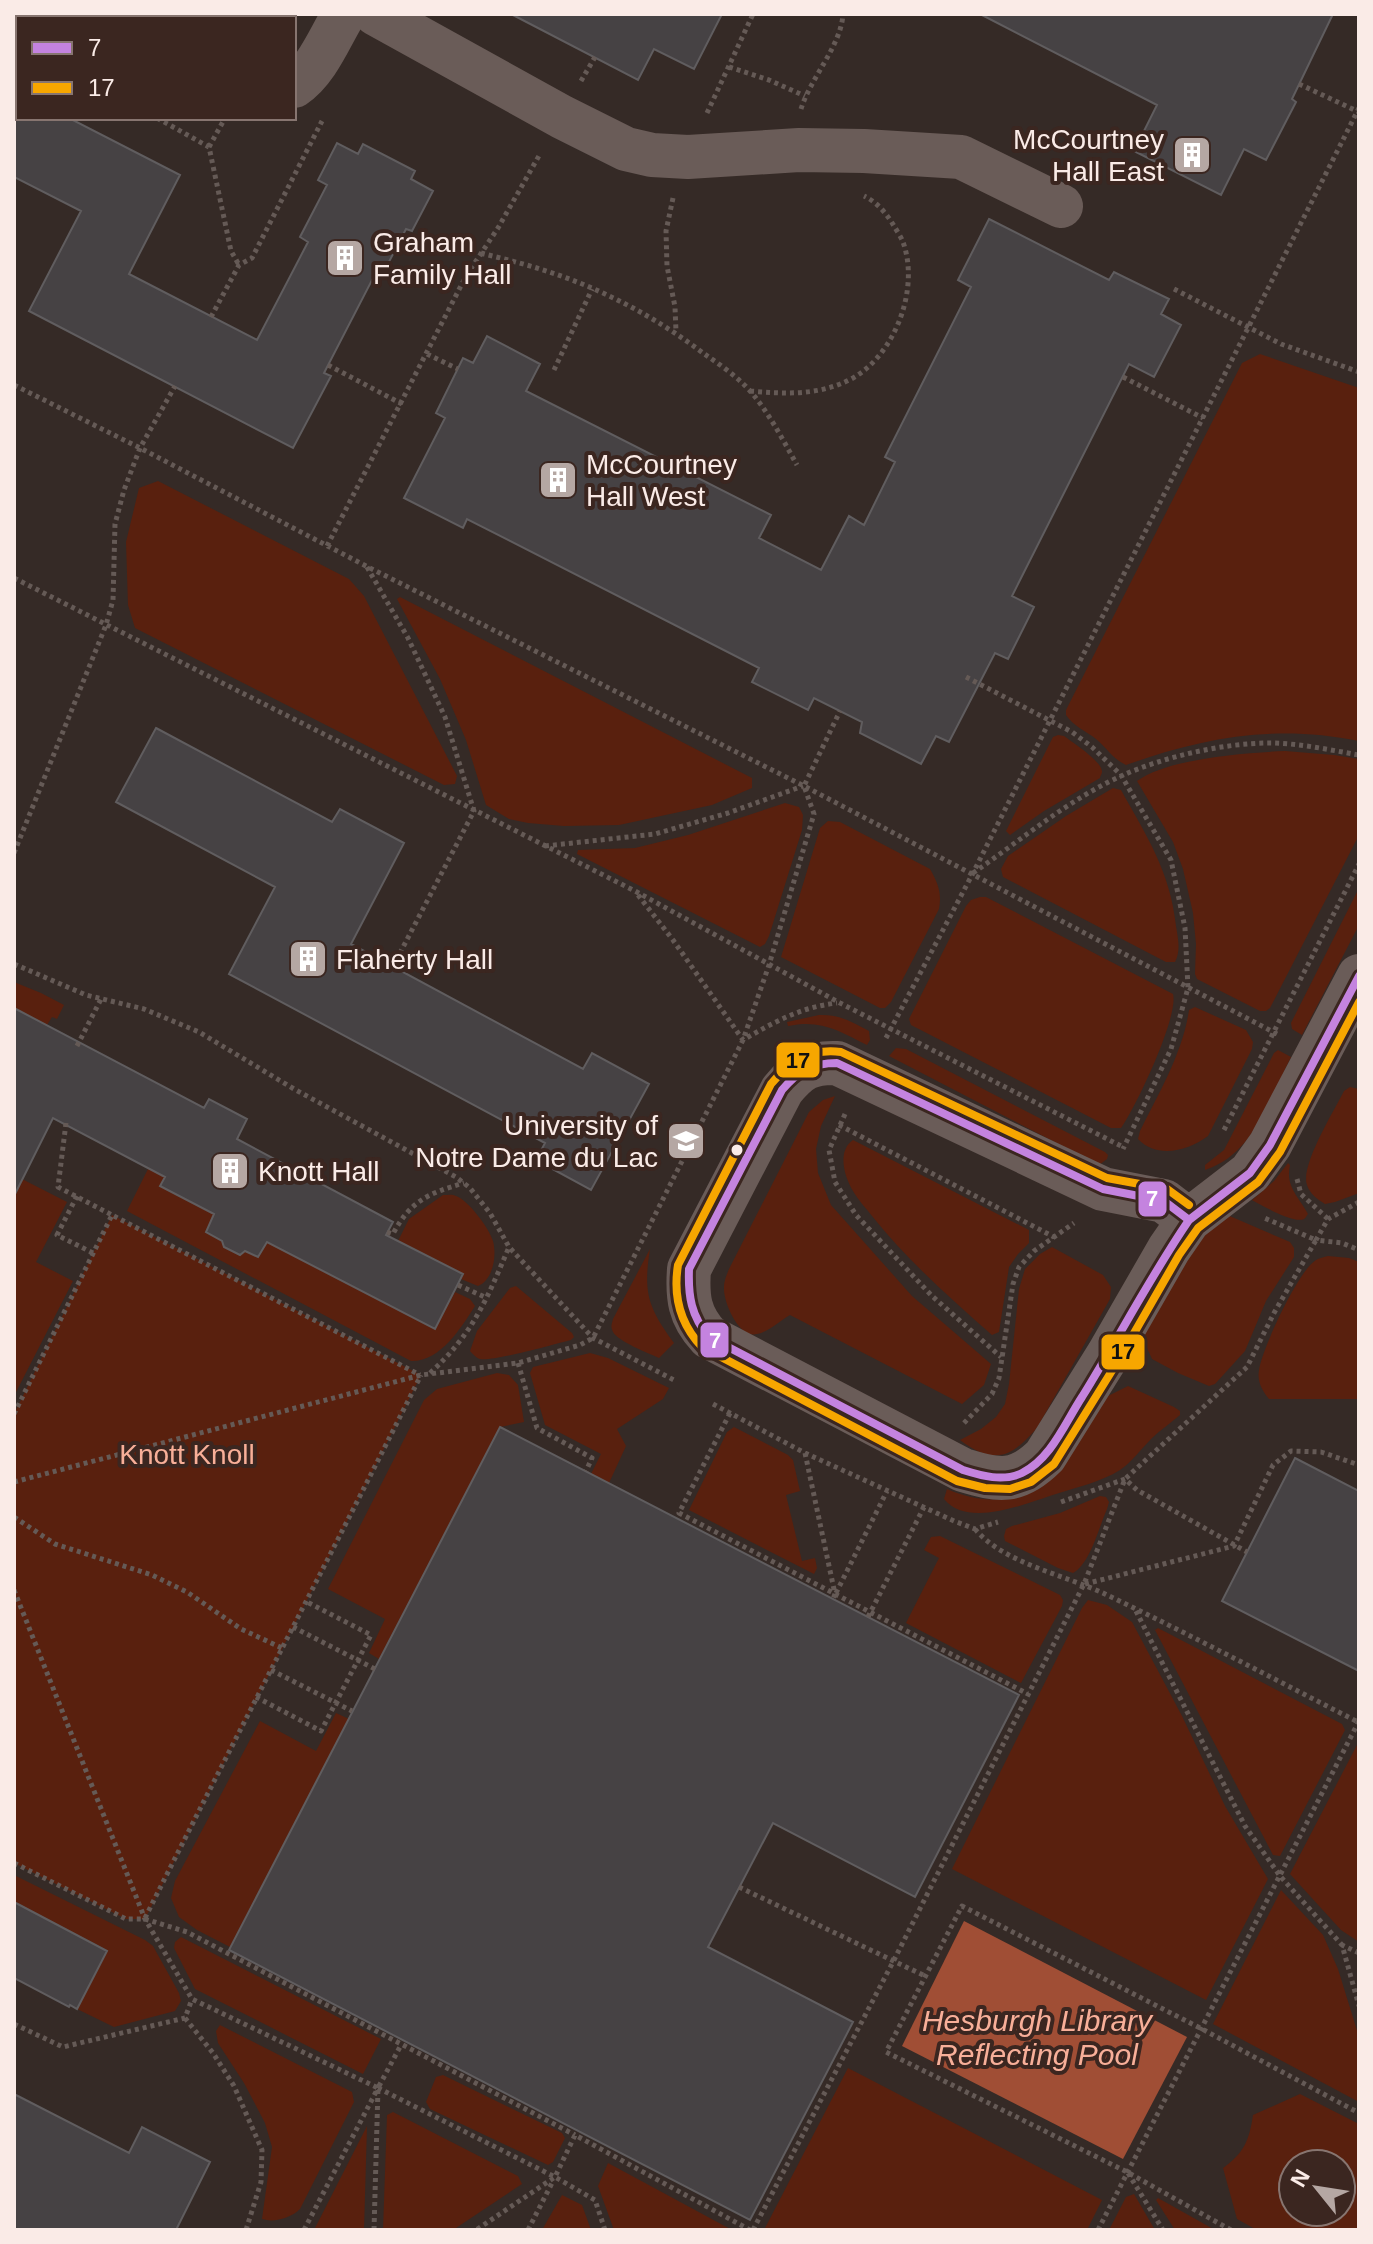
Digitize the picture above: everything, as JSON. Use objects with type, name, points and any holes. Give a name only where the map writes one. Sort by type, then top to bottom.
[{"type":"street","points":[[311,98],[302,81],[344,14]]},
{"type":"street","points":[[376,14],[626,149],[652,155],[688,157],[799,150],[961,157],[1061,206]]},
{"type":"street","points":[[1203,1208],[1103,1189],[837,1063],[818,1062],[801,1070],[782,1090],[689,1269],[687,1292],[690,1311],[709,1337],[963,1470],[984,1477],[1018,1477],[1045,1456],[1169,1249],[1203,1208],[1250,1173],[1270,1145],[1359,976]]},
{"type":"path","points":[[705,119],[753,14]]},
{"type":"path","points":[[799,115],[805,96],[841,30],[843,14]]},
{"type":"path","points":[[729,67],[805,96]]},
{"type":"path","points":[[1001,1357],[932,1296],[856,1215],[835,1182],[829,1150],[839,1125],[973,873],[1358,111],[1299,84]]},
{"type":"path","points":[[211,317],[239,265],[252,258],[311,98]]},
{"type":"path","points":[[161,120],[209,147]]},
{"type":"path","points":[[224,120],[209,147],[231,251],[239,265]]},
{"type":"path","points":[[327,546],[466,276],[543,149]]},
{"type":"path","points":[[750,391],[791,394],[823,391],[854,377],[877,358],[893,335],[905,306],[908,274],[904,244],[889,218],[873,200],[859,194]]},
{"type":"path","points":[[674,195],[666,231],[667,266],[676,332]]},
{"type":"path","points":[[481,253],[540,268],[592,289],[626,303],[676,332],[750,391],[797,465]]},
{"type":"path","points":[[554,370],[592,289]]},
{"type":"path","points":[[1174,289],[1281,344],[1359,372]]},
{"type":"path","points":[[427,354],[458,369]]},
{"type":"path","points":[[328,365],[402,404]]},
{"type":"path","points":[[1123,377],[1203,418]]},
{"type":"path","points":[[14,385],[804,786],[1285,1039]]},
{"type":"path","points":[[14,853],[106,625],[113,600],[115,524],[124,490],[140,448],[175,386]]},
{"type":"path","points":[[366,566],[408,638],[445,717],[474,811],[400,953]]},
{"type":"path","points":[[14,578],[635,891],[840,1003],[1136,1152]]},
{"type":"path","points":[[966,677],[1072,732],[1092,747],[1121,775],[1171,860],[1185,928],[1188,988],[1171,1049],[1124,1147]]},
{"type":"path","points":[[544,846],[655,834],[804,786],[840,711]]},
{"type":"path","points":[[973,873],[1076,801],[1121,775],[1191,752],[1272,743],[1359,755]]},
{"type":"path","points":[[14,1482],[429,1373],[518,1363],[580,1345],[593,1338],[743,1040],[814,814],[804,786]]},
{"type":"path","points":[[1217,1143],[1359,864]]},
{"type":"path","points":[[635,891],[743,1040]]},
{"type":"path","points":[[14,964],[86,995],[144,1009],[199,1032],[294,1089],[456,1177],[490,1213],[509,1247],[593,1338],[674,1380]]},
{"type":"path","points":[[77,1046],[101,999]]},
{"type":"path","points":[[743,1040],[781,1017],[840,1003]]},
{"type":"path","points":[[66,1123],[58,1187],[421,1375]]},
{"type":"path","points":[[839,1125],[1054,1237]]},
{"type":"path","points":[[387,1232],[393,1234],[403,1214],[421,1200],[464,1183]]},
{"type":"path","points":[[77,1196],[57,1235],[93,1253]]},
{"type":"path","points":[[14,1863],[126,1919],[145,1919],[187,1932],[752,2230],[894,1960],[1084,1584],[1125,1479],[1247,1367],[1328,1219],[1359,1202]]},
{"type":"path","points":[[1203,1208],[1359,1250]]},
{"type":"path","points":[[14,1414],[112,1215]]},
{"type":"path","points":[[963,1424],[992,1394],[999,1378],[1013,1284],[1019,1267],[1034,1251],[1078,1221]]},
{"type":"path","points":[[429,1373],[461,1342],[487,1298],[509,1247]]},
{"type":"path","points":[[458,1285],[487,1298]]},
{"type":"path","points":[[518,1363],[537,1428],[592,1458],[586,1471]]},
{"type":"path","points":[[145,1919],[421,1375]]},
{"type":"path","points":[[730,1413],[679,1513],[834,1597],[1028,1694]]},
{"type":"path","points":[[1234,1546],[1273,1465],[1291,1451],[1321,1452],[1359,1465]]},
{"type":"path","points":[[805,1453],[834,1597]]},
{"type":"path","points":[[1125,1479],[1137,1490],[1247,1552]]},
{"type":"path","points":[[834,1597],[887,1491]]},
{"type":"path","points":[[869,1615],[924,1507]]},
{"type":"path","points":[[14,1517],[55,1544],[152,1575],[187,1592],[241,1629],[282,1648]]},
{"type":"path","points":[[975,1529],[985,1542],[1050,1574],[1084,1584],[1135,1608],[1359,1722],[1098,2230]]},
{"type":"path","points":[[1084,1584],[1234,1546]]},
{"type":"path","points":[[14,1590],[145,1919],[192,1999],[555,2177],[595,2200],[605,2230]]},
{"type":"path","points":[[256,1697],[321,1731],[371,1635],[307,1602]]},
{"type":"path","points":[[1135,1608],[1245,1826],[1280,1876],[1342,1945],[1359,1953]]},
{"type":"path","points":[[293,1627],[375,1669]]},
{"type":"path","points":[[271,1670],[352,1711]]},
{"type":"path","points":[[739,1887],[925,1976]]},
{"type":"path","points":[[1231,2230],[1127,2172],[886,2052],[962,1906],[1359,2113]]},
{"type":"path","points":[[1342,1945],[1359,2006]]},
{"type":"path","points":[[185,2018],[192,1999]]},
{"type":"path","points":[[14,2024],[63,2047],[185,2018]]},
{"type":"path","points":[[185,2018],[234,2086],[262,2150],[261,2182],[246,2230]]},
{"type":"path","points":[[296,2230],[304,2229],[401,2045]]},
{"type":"path","points":[[374,2230],[378,2088]]},
{"type":"path","points":[[528,2230],[575,2135]]},
{"type":"path","points":[[1127,2172],[1163,2230]]},
{"type":"path","points":[[476,2230],[555,2177]]},
{"type":"green space","points":[[1260,354],[1359,388],[1359,741],[1299,734],[1241,736],[1183,747],[1126,765],[1072,722],[1066,710],[1242,363]]},
{"type":"green space","points":[[158,481],[349,579],[364,596],[457,776],[455,784],[444,785],[135,628],[128,605],[126,542],[139,488]]},
{"type":"green space","points":[[400,597],[752,778],[752,788],[712,805],[619,825],[564,826],[509,819],[486,805],[466,740],[440,679],[397,599]]},
{"type":"green space","points":[[1064,736],[1098,763],[1102,772],[1100,778],[1010,835],[1006,831],[1053,737]]},
{"type":"green space","points":[[1285,751],[1359,759],[1359,835],[1270,1008],[1260,1011],[1197,979],[1193,913],[1183,869],[1173,842],[1137,781],[1151,773],[1187,762]]},
{"type":"green space","points":[[1113,788],[1121,790],[1163,871],[1178,940],[1175,962],[1166,962],[1003,877],[1001,869],[1008,856]]},
{"type":"green space","points":[[785,803],[799,807],[803,815],[802,830],[769,936],[760,947],[577,854],[578,850],[635,848],[688,835]]},
{"type":"green space","points":[[828,821],[840,822],[930,869],[939,888],[939,909],[885,1008],[781,957],[820,828]]},
{"type":"green space","points":[[1359,888],[1359,925],[1302,1035],[1292,1029],[1291,1023]]},
{"type":"green space","points":[[980,897],[986,897],[1173,994],[1170,1021],[1163,1041],[1146,1082],[1121,1128],[1111,1128],[911,1025],[909,1019],[966,906]]},
{"type":"green space","points":[[14,982],[64,1005],[57,1019],[52,1017],[47,1025],[19,1011],[14,1019]]},
{"type":"green space","points":[[1195,1007],[1246,1030],[1253,1042],[1252,1049],[1208,1136],[1182,1149],[1154,1149],[1138,1139],[1140,1131],[1176,1057],[1189,1010]]},
{"type":"green space","points":[[819,1015],[839,1017],[857,1025],[869,1031],[870,1040],[867,1045],[820,1025],[788,1026],[787,1022]]},
{"type":"green space","points":[[896,1048],[906,1049],[1105,1152],[1107,1159],[1099,1165],[889,1056]]},
{"type":"green space","points":[[1278,1050],[1291,1057],[1258,1124],[1236,1152],[1222,1163],[1205,1170],[1205,1165],[1224,1150]]},
{"type":"green space","points":[[1350,1087],[1359,1089],[1359,1193],[1325,1204],[1308,1188],[1308,1165],[1344,1091]]},
{"type":"green space","points":[[835,1096],[821,1126],[816,1149],[818,1173],[831,1205],[912,1296],[991,1364],[984,1385],[962,1404],[790,1315],[765,1331],[750,1334],[738,1325],[729,1310],[724,1287],[729,1269],[809,1112],[823,1100]]},
{"type":"green space","points":[[853,1140],[1029,1230],[1029,1243],[1009,1267],[999,1332],[992,1335],[945,1293],[885,1232],[860,1201],[850,1185],[844,1164],[845,1150]]},
{"type":"green space","points":[[1288,1163],[1291,1186],[1308,1214],[1304,1219],[1286,1217],[1252,1200],[1274,1181]]},
{"type":"green space","points":[[150,1165],[167,1173],[161,1186],[214,1214],[206,1232],[240,1255],[245,1251],[258,1257],[267,1242],[435,1329],[455,1292],[470,1299],[475,1306],[440,1350],[422,1360],[411,1361],[127,1211]]},
{"type":"green space","points":[[22,1179],[67,1202],[36,1262],[73,1281],[14,1396],[14,1196]]},
{"type":"green space","points":[[443,1195],[455,1195],[466,1203],[491,1235],[493,1267],[487,1279],[478,1286],[461,1279],[463,1274],[398,1241],[409,1219]]},
{"type":"green space","points":[[1225,1214],[1290,1242],[1294,1257],[1266,1301],[1245,1351],[1215,1384],[1209,1386],[1152,1359],[1142,1337],[1193,1242]]},
{"type":"green space","name":"Knott Knoll","points":[[112,1215],[421,1375],[145,1919],[126,1919],[14,1863],[14,1414]]},
{"type":"green space","points":[[1052,1247],[1103,1275],[1111,1287],[1110,1299],[1037,1428],[1011,1451],[1002,1455],[983,1453],[960,1440],[996,1417],[1005,1404],[1019,1289],[1025,1269]]},
{"type":"green space","points":[[650,1249],[647,1277],[650,1299],[658,1319],[674,1343],[659,1358],[621,1340],[611,1327]]},
{"type":"green space","points":[[1328,1256],[1359,1262],[1359,1399],[1269,1399],[1259,1378],[1267,1346],[1300,1279],[1316,1260]]},
{"type":"green space","points":[[516,1286],[574,1337],[510,1355],[479,1358],[470,1351],[477,1331],[510,1288]]},
{"type":"green space","points":[[590,1353],[608,1358],[669,1388],[663,1399],[617,1429],[626,1446],[609,1483],[591,1474],[601,1454],[545,1425],[530,1373],[533,1367]]},
{"type":"green space","points":[[497,1373],[509,1375],[518,1385],[524,1422],[500,1427],[379,1659],[369,1653],[385,1619],[328,1589],[424,1400],[437,1389]]},
{"type":"green space","points":[[1128,1386],[1174,1407],[1180,1415],[1120,1470],[1089,1484],[998,1511],[968,1512],[955,1508],[944,1499],[947,1489],[981,1499],[1015,1497],[1106,1397]]},
{"type":"green space","points":[[734,1427],[793,1460],[800,1491],[786,1495],[802,1561],[815,1558],[817,1568],[814,1574],[689,1510],[727,1432]]},
{"type":"green space","points":[[1100,1496],[1106,1497],[1109,1502],[1107,1509],[1089,1554],[1073,1573],[1005,1541],[1006,1529],[1012,1526],[1060,1513]]},
{"type":"green space","points":[[940,1536],[1060,1595],[1063,1600],[1021,1683],[906,1623],[939,1558],[924,1550],[931,1537]]},
{"type":"green space","points":[[1088,1600],[1107,1605],[1132,1622],[1225,1806],[1268,1879],[1206,2000],[952,1869]]},
{"type":"green space","points":[[1158,1628],[1342,1724],[1345,1730],[1280,1856],[1273,1855],[1155,1630]]},
{"type":"green space","points":[[336,1713],[349,1719],[230,1947],[197,1930],[179,1917],[171,1898],[175,1881],[260,1721],[316,1751]]},
{"type":"green space","points":[[1358,1743],[1359,1942],[1341,1930],[1290,1874]]},
{"type":"green space","points":[[14,1875],[153,1946],[179,1993],[181,2001],[175,2011],[114,2027],[77,2009],[107,1950],[86,1939],[83,1944],[14,1902]]},
{"type":"green space","points":[[1281,1890],[1323,1935],[1338,1969],[1359,2037],[1359,2102],[1213,2024]]},
{"type":"green space","points":[[181,1937],[381,2039],[363,2074],[195,1989],[174,1948]]},
{"type":"green space","points":[[220,2025],[352,2092],[354,2102],[300,2209],[282,2219],[262,2219],[272,2147],[265,2123],[218,2043],[216,2031]]},
{"type":"green space","points":[[848,2068],[1102,2200],[1087,2230],[764,2230]]},
{"type":"green space","points":[[443,2075],[562,2133],[565,2138],[553,2162],[548,2165],[430,2109],[426,2102],[436,2077]]},
{"type":"green space","points":[[1300,2094],[1359,2124],[1359,2230],[1257,2230],[1237,2219],[1223,2168],[1236,2157],[1250,2132],[1253,2115]]},
{"type":"green space","points":[[393,2112],[518,2176],[522,2184],[453,2230],[383,2230],[387,2115]]},
{"type":"green space","points":[[367,2126],[364,2230],[314,2230]]},
{"type":"green space","points":[[608,2163],[732,2230],[614,2230],[598,2186]]},
{"type":"green space","points":[[1134,2194],[1155,2230],[1109,2230],[1126,2197]]},
{"type":"green space","points":[[562,2195],[582,2205],[591,2230],[542,2230]]},
{"type":"green space","points":[[1158,2198],[1215,2230],[1175,2230],[1156,2200]]},
{"type":"water","name":"Hesburgh Library Reflecting Pool","points":[[964,1921],[1187,2037],[1123,2159],[902,2046]]},
{"type":"building","points":[[511,14],[722,14],[694,69],[654,49],[638,80]]},
{"type":"building","name":"McCourtney Hall East","points":[[980,14],[1333,14],[1292,99],[1296,102],[1266,160],[1244,149],[1221,195],[1134,151],[1157,105]]},
{"type":"building","name":"Graham Family Hall","points":[[14,118],[73,120],[180,175],[129,274],[257,340],[308,242],[300,237],[327,185],[318,180],[337,143],[358,154],[363,144],[415,171],[411,179],[433,191],[412,231],[406,229],[378,283],[372,280],[324,373],[331,376],[293,448],[29,311],[81,211],[14,177]]},
{"type":"building","name":"McCourtney Hall West","points":[[989,219],[1109,280],[1114,272],[1169,299],[1161,314],[1181,325],[1154,377],[1129,364],[1012,596],[1034,607],[1008,659],[995,653],[949,742],[936,736],[921,764],[860,733],[862,722],[814,698],[808,710],[752,682],[759,668],[467,519],[463,528],[404,498],[445,418],[436,413],[463,358],[473,363],[487,336],[540,364],[526,391],[771,515],[759,538],[821,570],[849,516],[864,525],[895,462],[885,457],[971,287],[958,280]]},
{"type":"building","name":"Flaherty Hall","points":[[156,728],[332,822],[340,809],[404,843],[351,944],[583,1069],[592,1053],[649,1084],[591,1190],[536,1160],[545,1143],[229,974],[275,887],[116,802]]},
{"type":"building","name":"Knott Hall","points":[[14,1008],[204,1108],[209,1099],[247,1119],[237,1139],[393,1222],[386,1235],[463,1274],[435,1329],[267,1242],[258,1257],[245,1251],[240,1255],[224,1247],[222,1241],[206,1232],[214,1214],[160,1186],[165,1177],[53,1118],[14,1196]]},
{"type":"building","points":[[500,1427],[1019,1695],[915,1897],[773,1823],[708,1947],[853,2022],[750,2220],[229,1950]]},
{"type":"building","points":[[1295,1458],[1359,1491],[1359,1671],[1222,1601]]},
{"type":"building","points":[[14,1902],[107,1951],[77,2009],[14,1978]]},
{"type":"building","points":[[14,2094],[129,2153],[142,2127],[210,2162],[176,2230],[14,2230]]},
{"type":"transit line","name":"7","points":[[1189,1220],[1250,1173],[1270,1145],[1359,976]]},
{"type":"transit line","name":"17","points":[[1189,1205],[1167,1189],[1107,1178],[841,1052],[820,1052],[794,1063],[771,1084],[678,1265],[678,1299],[683,1319],[702,1347],[957,1481],[985,1488],[1010,1489],[1031,1482],[1054,1464],[1198,1228],[1258,1182],[1280,1152],[1359,1002]]},
{"type":"transit line","name":"7","points":[[837,1063],[1103,1189],[1164,1201],[1189,1220],[1056,1440],[1041,1459],[1022,1473],[1000,1478],[963,1470],[709,1337],[694,1313],[689,1269],[782,1090],[806,1069],[837,1063]]},
{"type":"place","name":"McCourtney Hall East","points":[[1192,155]]},
{"type":"place","name":"Graham Family Hall","points":[[345,258]]},
{"type":"place","name":"McCourtney Hall West","points":[[558,480]]},
{"type":"place","name":"Flaherty Hall","points":[[308,959]]},
{"type":"place","name":"University of Notre Dame du Lac","points":[[686,1141]]},
{"type":"place","name":"Knott Hall","points":[[230,1171]]}]
